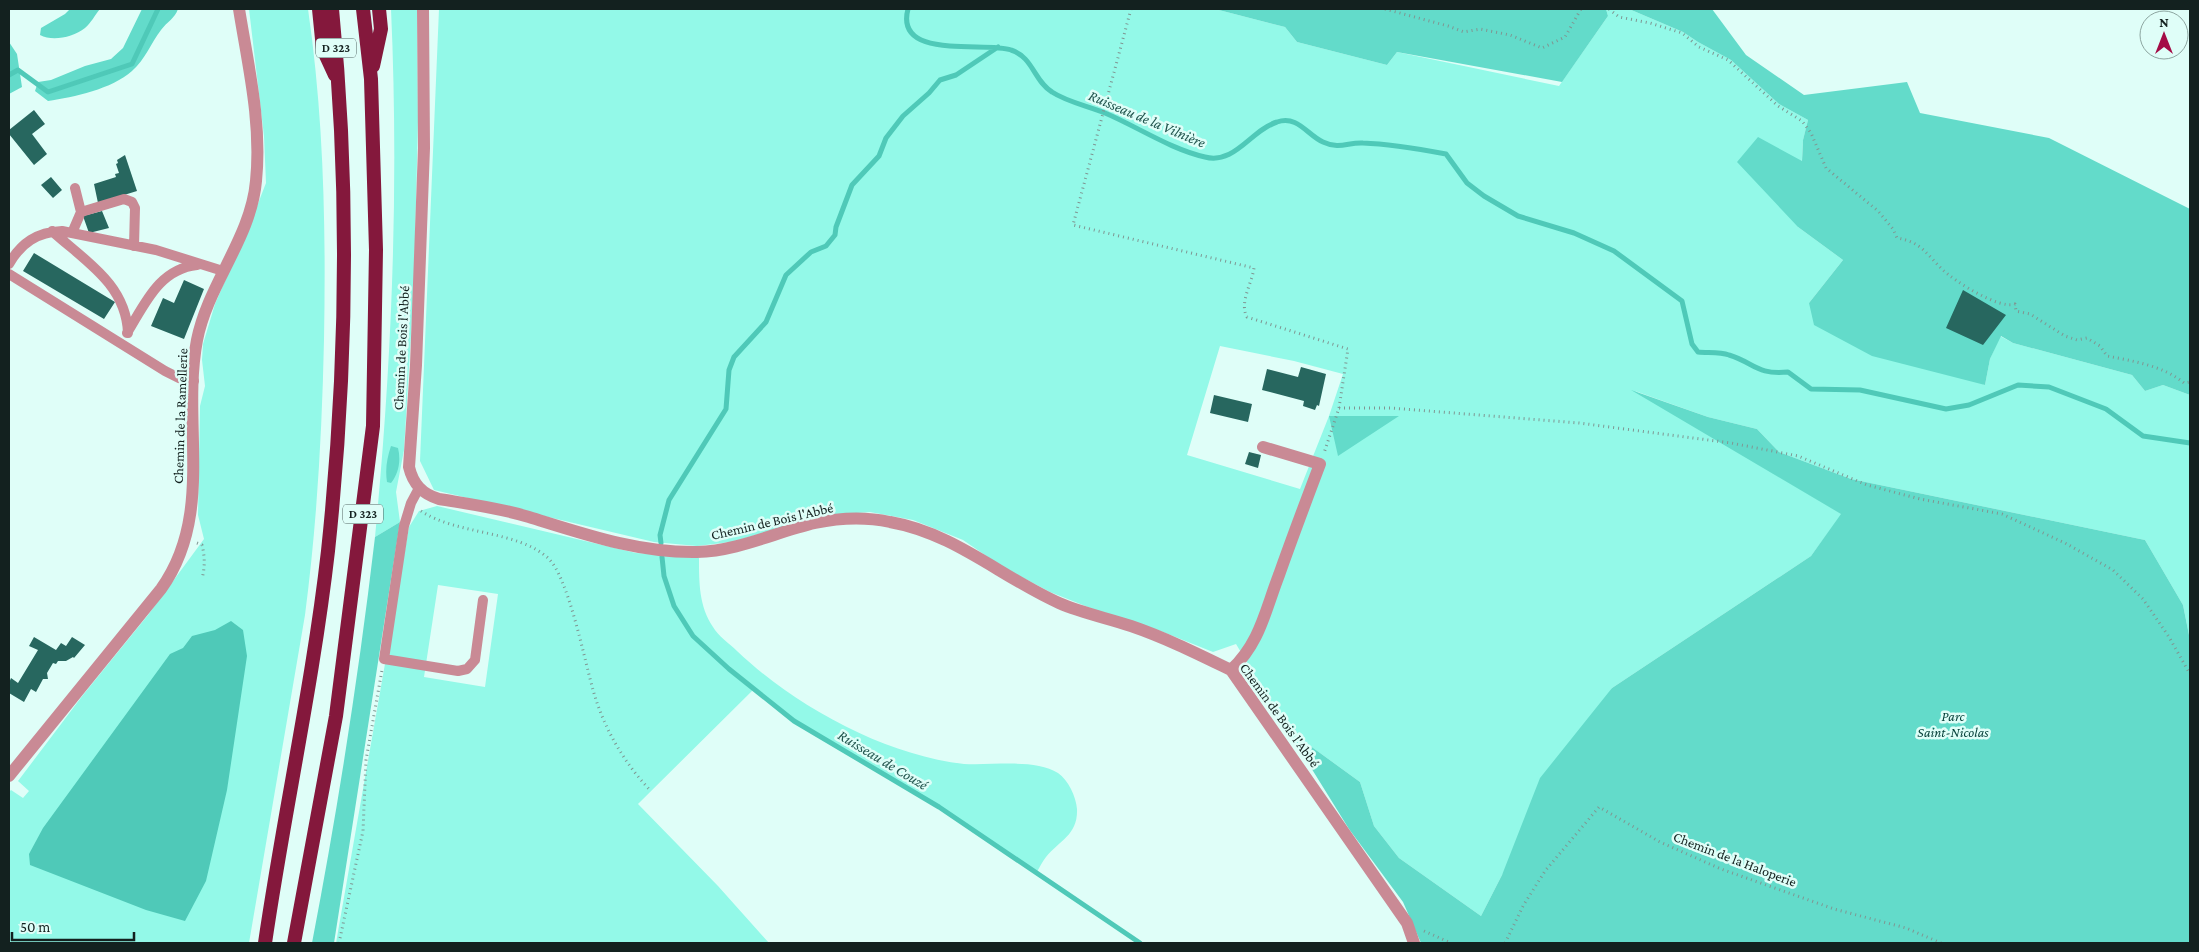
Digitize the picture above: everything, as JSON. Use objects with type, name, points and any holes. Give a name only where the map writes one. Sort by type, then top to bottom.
[{"type":"highway","points":[[319,9],[323,49],[340,88]]},
{"type":"highway","name":"D 323","points":[[265,943],[276,869],[306,710],[327,552],[339,430],[345,257],[340,88],[332,9]]},
{"type":"highway","name":"D 323","points":[[294,943],[336,716],[373,426],[376,250],[371,79],[363,9]]},
{"type":"highway","points":[[371,79],[381,29],[380,9]]},
{"type":"street","name":"Chemin de la Ramellerie","points":[[9,776],[161,589],[178,561],[186,536],[192,510],[194,381],[197,339],[210,300],[246,221],[256,183],[258,139],[239,9]]},
{"type":"street","name":"Chemin de Bois l'Abbé","points":[[422,9],[423,158],[416,365],[409,467],[413,479],[419,488],[430,496],[439,499],[500,510],[620,544],[671,551],[696,552],[726,549],[816,523],[868,518],[910,526],[951,541],[1026,586],[1059,602],[1158,636],[1231,670],[1407,923],[1414,943]]},
{"type":"street","points":[[1231,670],[1244,658],[1262,626],[1277,579],[1320,464],[1263,447]]},
{"type":"lane","points":[[72,233],[81,212],[75,188]]},
{"type":"lane","points":[[81,212],[124,199],[132,202],[135,208],[134,246]]},
{"type":"lane","points":[[9,264],[26,242],[52,231],[72,233],[156,250],[224,271]]},
{"type":"lane","points":[[52,231],[113,287],[125,309],[128,332]]},
{"type":"lane","points":[[121,343],[160,282],[183,268],[201,264]]},
{"type":"lane","points":[[9,274],[173,375],[181,379],[194,381]]},
{"type":"lane","points":[[419,488],[411,503],[404,526],[384,659],[458,671],[467,669],[475,660],[483,600]]},
{"type":"path","points":[[1131,9],[1073,225],[1254,268],[1252,282],[1245,300],[1244,311],[1247,317],[1348,349],[1339,408],[1320,464]]},
{"type":"path","points":[[1385,9],[1464,32],[1480,29],[1510,35],[1542,48],[1566,37],[1581,9]]},
{"type":"path","points":[[1609,9],[1619,17],[1650,23],[1682,34],[1699,46],[1728,60],[1778,106],[1802,121],[1811,133],[1826,168],[1878,211],[1893,229],[1897,238],[1910,240],[1923,248],[1944,271],[1993,301],[2011,305],[2015,304],[2016,311],[2030,314],[2065,336],[2077,340],[2087,338],[2100,346],[2107,356],[2135,361],[2175,375],[2184,383],[2190,382]]},
{"type":"path","points":[[1339,408],[1391,408],[1580,423],[1731,444],[1798,456],[1867,485],[2002,514],[2065,543],[2113,570],[2143,599],[2169,637],[2190,674]]},
{"type":"path","points":[[411,503],[436,520],[513,541],[537,550],[550,560],[561,578],[585,657],[592,688],[606,723],[628,765],[651,791]]},
{"type":"path","points":[[186,536],[202,545],[205,568],[202,578]]},
{"type":"path","points":[[339,943],[363,831],[366,760],[384,659]]},
{"type":"path","name":"Chemin de la Haloperie","points":[[1505,943],[1523,906],[1545,871],[1599,807],[1660,842],[1721,870],[1834,909],[1906,928],[1940,943]]},
{"type":"path","points":[[1407,923],[1451,943]]},
{"type":"shaded area","points":[[249,9],[308,9],[321,133],[325,257],[320,443],[309,581],[305,615],[249,943],[9,943],[9,792],[11,790],[23,798],[29,791],[18,781],[83,695],[148,615],[204,539],[198,515],[200,406],[205,386],[202,360],[203,344],[215,304],[266,183],[264,136]]},
{"type":"shaded area","points":[[391,9],[417,9],[418,121],[414,284],[404,450],[396,492],[400,522],[375,537],[390,339],[394,207]]},
{"type":"shaded area","points":[[439,9],[1215,9],[1285,27],[1297,42],[1387,65],[1397,52],[1559,86],[1608,16],[1606,9],[1629,9],[1683,32],[1731,60],[1779,104],[1808,120],[1803,140],[1798,227],[1843,260],[1809,303],[1985,385],[1990,359],[2000,336],[2013,343],[2132,375],[2145,391],[2163,385],[2190,395],[2190,640],[2183,605],[2145,540],[1851,479],[1779,452],[1757,429],[1708,417],[1635,391],[1842,514],[1811,556],[1612,688],[1502,875],[1481,916],[1399,858],[1374,826],[1360,782],[1287,729],[1236,644],[1213,652],[1158,630],[1103,613],[1050,592],[1001,566],[963,540],[913,520],[870,512],[823,516],[731,542],[697,546],[654,542],[434,490],[420,461]],"holes":[[[1220,346],[1294,361],[1343,374],[1329,416],[1300,489],[1187,455]]]},
{"type":"shaded area","points":[[437,506],[636,553],[699,558],[702,603],[713,627],[721,637],[786,691],[842,725],[872,739],[903,750],[934,759],[964,764],[1025,764],[1048,768],[1062,776],[1073,794],[1077,809],[1075,825],[1046,857],[1036,874],[939,807],[794,721],[754,689],[638,804],[718,886],[769,943],[336,943],[409,527],[419,511]],"holes":[[[438,585],[498,594],[485,687],[424,677]]]},
{"type":"shaded area","points":[[231,621],[243,630],[247,656],[227,790],[206,881],[185,921],[146,910],[30,865],[29,854],[43,828],[170,654],[183,648],[192,636],[215,630]]},
{"type":"green space","points":[[70,9],[100,9],[87,26],[75,34],[63,38],[51,38],[40,35],[41,28]]},
{"type":"green space","points":[[142,9],[178,9],[157,35],[141,62],[132,71],[114,83],[69,97],[48,101],[35,91],[38,82],[51,80],[85,66],[111,59],[123,48]]},
{"type":"green space","points":[[1215,9],[1606,9],[1608,16],[1562,82],[1397,52],[1387,65],[1297,42],[1285,27]]},
{"type":"green space","points":[[1629,9],[1712,9],[1746,55],[1804,95],[1907,82],[1920,113],[2049,138],[2190,209],[2190,395],[2163,385],[2145,391],[2132,375],[2013,343],[2001,336],[1990,359],[1985,385],[1872,356],[1814,325],[1809,303],[1843,260],[1798,227],[1737,162],[1758,137],[1802,161],[1803,140],[1808,120],[1779,104],[1731,60],[1683,32]]},
{"type":"green space","points":[[9,42],[17,54],[22,87],[9,94]]},
{"type":"green space","name":"Parc Saint-Nicolas","points":[[1631,390],[1708,417],[1757,429],[1779,452],[1851,479],[2145,540],[2183,605],[2190,640],[2190,943],[1421,943],[1403,902],[1349,829],[1287,729],[1360,782],[1374,826],[1399,858],[1481,916],[1502,875],[1540,778],[1612,688],[1811,556],[1841,514]]},
{"type":"green space","points":[[1329,416],[1399,416],[1338,456]]},
{"type":"green space","points":[[391,446],[398,448],[399,466],[391,483],[387,482],[386,473],[387,459]]},
{"type":"green space","points":[[400,522],[334,943],[312,943],[331,842],[347,740],[375,537]]},
{"type":"building","points":[[34,110],[45,124],[32,134],[47,154],[34,165],[9,134],[9,130]]},
{"type":"building","points":[[125,155],[137,191],[98,203],[94,184],[116,177],[115,174],[119,173],[116,164],[118,163],[117,160]]},
{"type":"building","points":[[51,177],[62,190],[53,198],[41,185]]},
{"type":"building","points":[[102,211],[109,228],[89,233],[83,216]]},
{"type":"building","points":[[34,253],[115,302],[104,319],[23,271]]},
{"type":"building","points":[[184,280],[204,289],[184,339],[151,326],[163,298],[174,303]]},
{"type":"building","points":[[1963,290],[2006,315],[1983,345],[1946,328]]},
{"type":"building","points":[[1301,367],[1326,374],[1319,406],[1317,405],[1315,410],[1303,406],[1304,401],[1262,390],[1267,369],[1298,377]]},
{"type":"building","points":[[1214,395],[1252,404],[1248,422],[1210,413]]},
{"type":"building","points":[[1249,452],[1261,455],[1258,468],[1245,464]]},
{"type":"building","points":[[34,637],[56,650],[61,643],[66,646],[72,637],[85,645],[74,658],[58,661],[56,664],[53,663],[47,673],[48,679],[43,679],[36,692],[31,689],[24,702],[9,693],[9,683],[11,678],[18,683],[38,650],[29,646]]},
{"type":"waterway","name":"Ruisseau de la Vilnière","points":[[9,75],[18,70],[48,92],[132,64],[158,9]]},
{"type":"waterway","name":"Ruisseau de la Vilnière","points":[[908,9],[907,25],[915,36],[928,42],[945,46],[1011,50],[1018,53],[1029,63],[1041,82],[1052,92],[1105,113],[1179,149],[1205,157],[1216,158],[1234,152],[1268,126],[1284,121],[1297,123],[1317,139],[1329,144],[1339,146],[1358,143],[1373,144],[1446,154],[1467,183],[1484,196],[1518,216],[1574,233],[1614,251],[1682,301],[1692,344],[1698,352],[1725,354],[1769,372],[1788,372],[1811,389],[1860,390],[1946,409],[1969,405],[2018,385],[2049,387],[2106,409],[2143,436],[2190,443]]},
{"type":"waterway","name":"Ruisseau de Couzé","points":[[661,543],[660,535],[669,500],[726,409],[729,370],[734,357],[766,322],[786,275],[811,252],[826,246],[835,235],[836,227],[852,185],[879,156],[886,138],[903,116],[929,93],[940,80],[956,75],[998,47]]},
{"type":"waterway","name":"Ruisseau de Couzé","points":[[662,557],[664,576],[674,606],[693,636],[729,669],[794,721],[939,807],[1140,943]]}]
